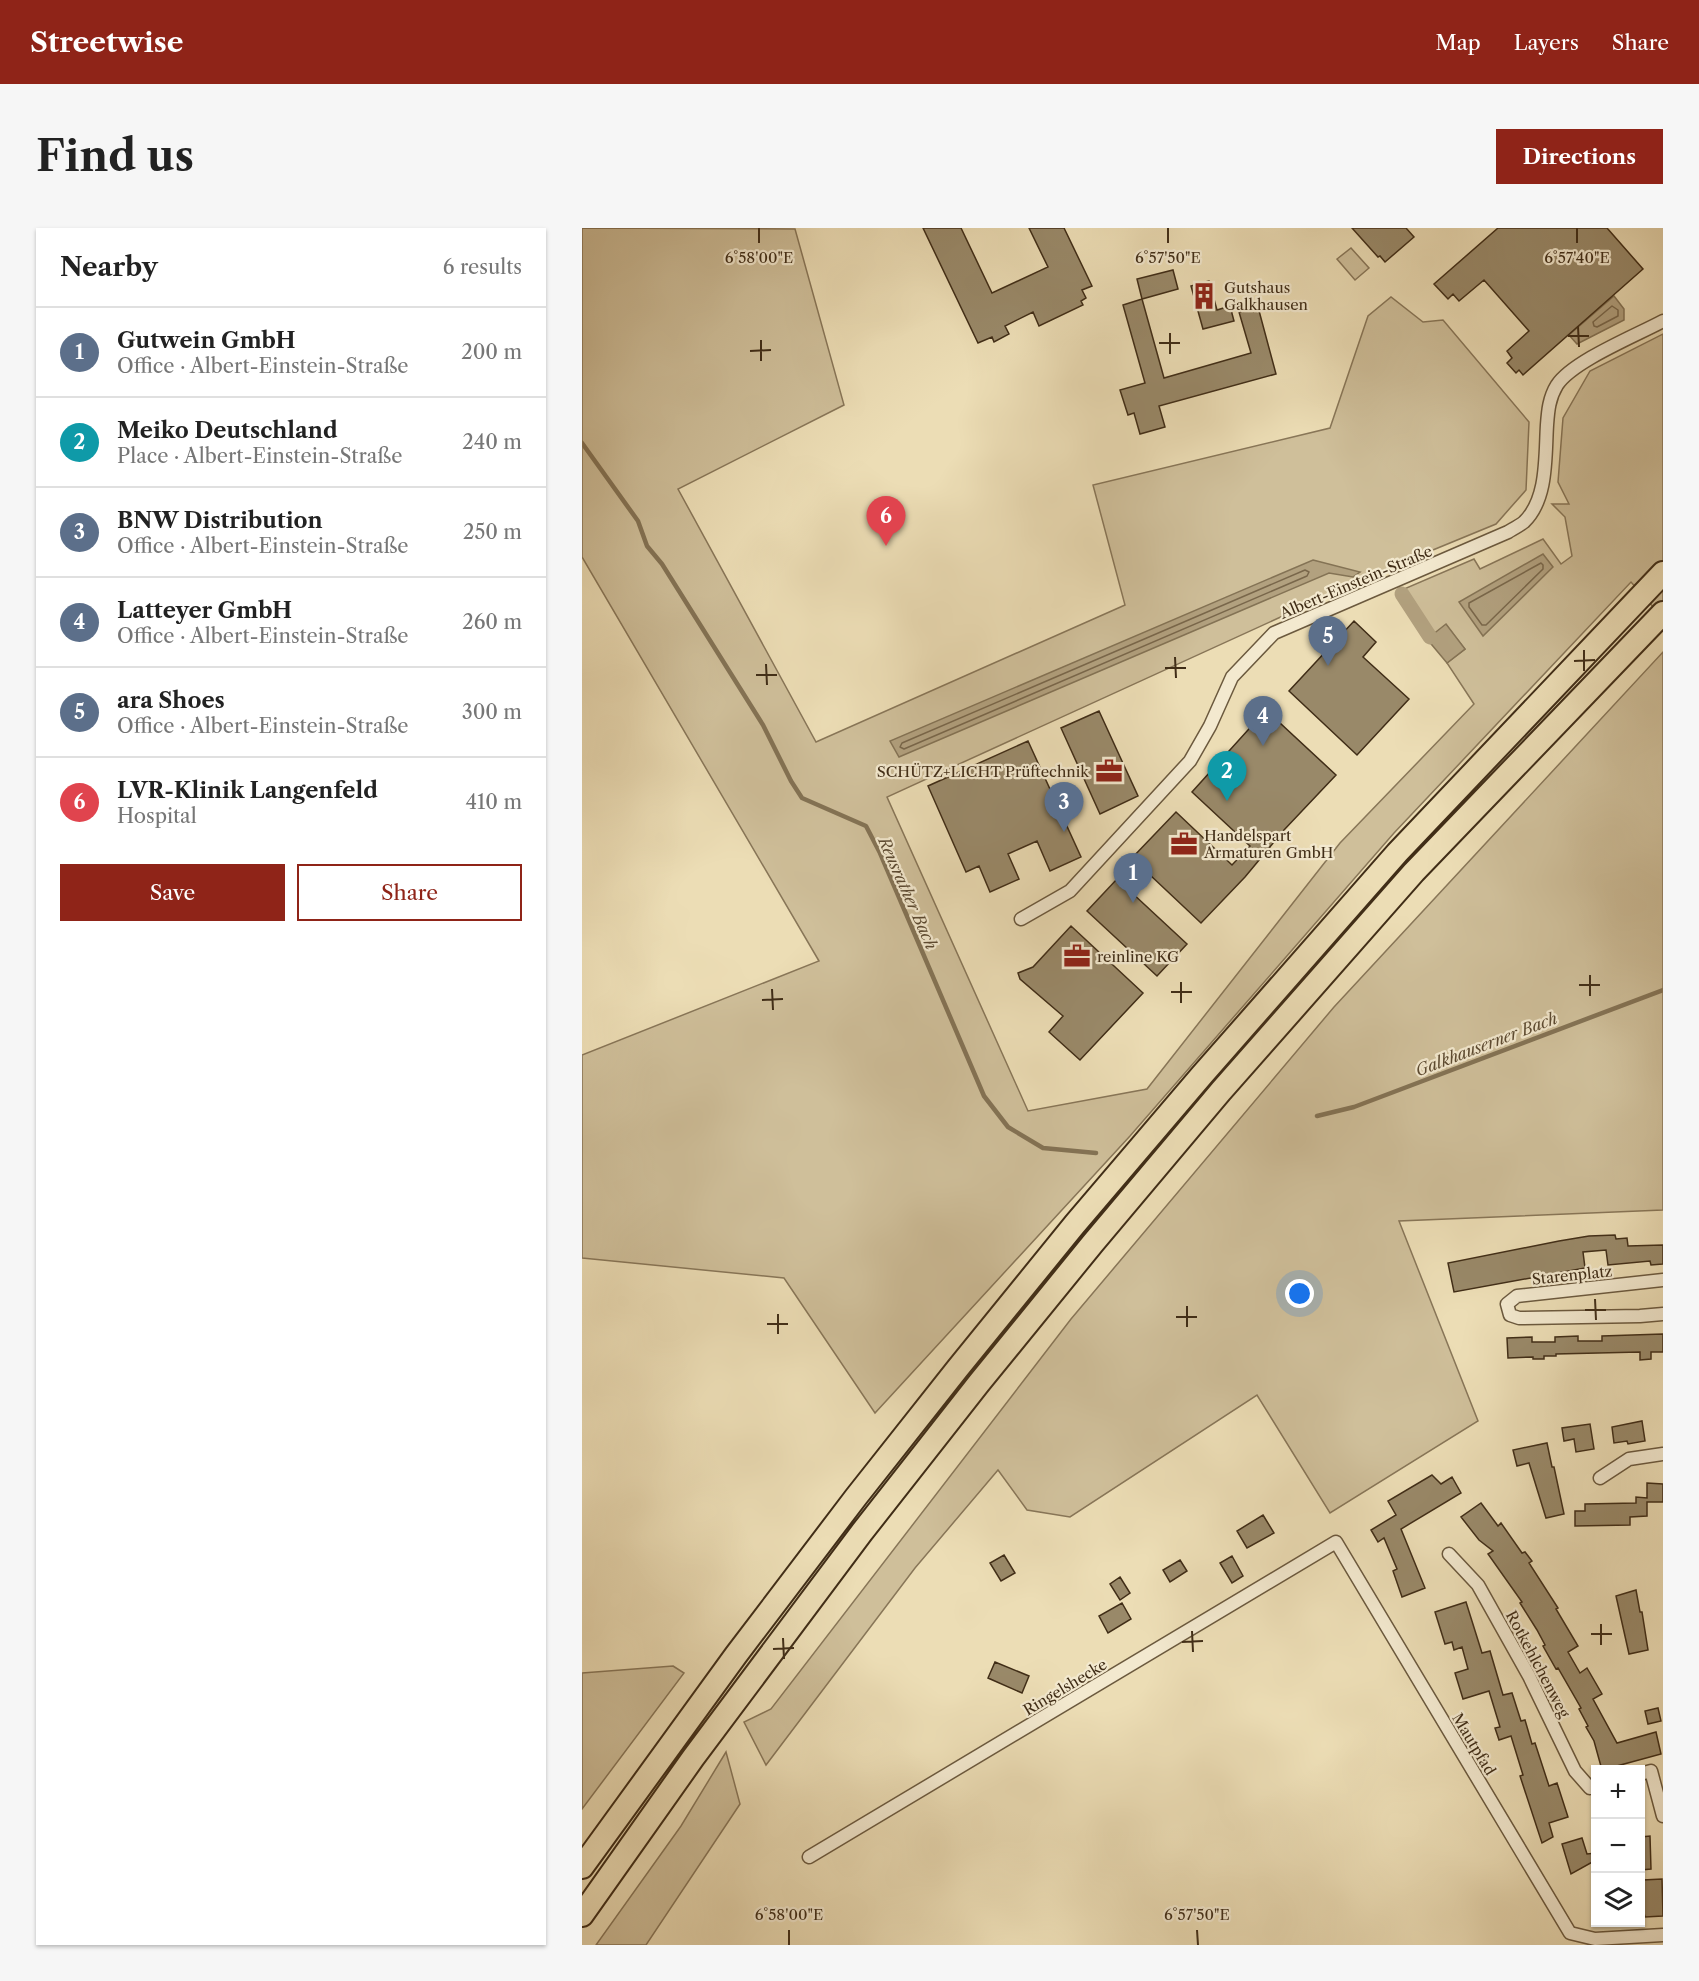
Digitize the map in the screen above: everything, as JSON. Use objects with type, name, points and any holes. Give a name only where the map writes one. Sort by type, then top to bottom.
[{"type":"highway","points":[[582,1867],[736,1655],[965,1359],[1075,1224],[1396,852],[1663,573]]},
{"type":"highway","points":[[582,1915],[693,1758],[862,1532],[1093,1243],[1221,1091],[1414,872],[1663,613]]},
{"type":"street","name":"Albert-Einstein-Straße","points":[[1021,919],[1070,891],[1190,760],[1210,726],[1232,677],[1274,633],[1508,532],[1523,523],[1532,512],[1539,497],[1544,469],[1548,410],[1557,386],[1577,365],[1663,321]]},
{"type":"street","name":"Starenplatz","points":[[1663,1280],[1517,1296],[1507,1304],[1510,1315],[1519,1318],[1663,1314]]},
{"type":"street","points":[[1600,1478],[1629,1460],[1663,1454]]},
{"type":"street","name":"Ringelshecke","points":[[809,1857],[1336,1542]]},
{"type":"street","name":"Mautpfad","points":[[1336,1542],[1570,1933],[1596,1942]]},
{"type":"street","name":"Rotkehlchenweg","points":[[1449,1554],[1478,1585],[1529,1677],[1575,1771],[1591,1788]]},
{"type":"street","points":[[1652,1771],[1663,1816]]},
{"type":"street","points":[[1596,1942],[1663,1935]]},
{"type":"shaded area","points":[[582,228],[795,229],[844,405],[678,489],[816,742],[1125,605],[1093,485],[1330,428],[1368,316],[1391,297],[1423,322],[1443,320],[1529,422],[1526,490],[1496,524],[1377,573],[887,797],[1028,1111],[1147,1089],[1340,843],[1474,704],[1447,663],[1465,649],[1446,625],[1434,634],[1404,589],[1474,559],[1480,569],[1543,539],[1561,564],[1572,556],[1565,517],[1552,504],[1569,504],[1558,482],[1563,418],[1590,371],[1663,334],[1663,618],[1631,582],[1394,833],[1130,1136],[875,1413],[784,1278],[582,1258],[582,1055],[819,961],[582,557]]},
{"type":"shaded area","points":[[1351,248],[1369,268],[1355,280],[1337,259]]},
{"type":"shaded area","points":[[1663,652],[1663,1210],[1399,1221],[1478,1421],[1330,1513],[1257,1395],[1070,1517],[1027,1510],[998,1470],[915,1568],[766,1765],[744,1722],[771,1709],[1071,1319],[1334,1007]]},
{"type":"shaded area","points":[[673,1666],[684,1673],[582,1809],[582,1673]]},
{"type":"shaded area","points":[[726,1752],[740,1804],[646,1945],[596,1945],[681,1826]]},
{"type":"water","points":[[1614,296],[1624,309],[1624,320],[1577,344],[1569,335]]},
{"type":"water","points":[[1543,554],[1553,567],[1483,636],[1459,602]]},
{"type":"water","points":[[1313,560],[1360,572],[1353,577],[1329,573],[899,757],[890,741]]},
{"type":"water","points":[[1446,624],[1465,649],[1447,663],[1427,639]]},
{"type":"building","points":[[923,228],[961,228],[992,293],[1048,267],[1029,228],[1064,228],[1092,286],[1082,290],[1086,298],[1081,301],[1083,305],[1039,326],[1033,312],[1005,326],[1009,334],[994,342],[992,337],[978,343]]},
{"type":"building","points":[[1352,228],[1406,228],[1414,237],[1385,262]]},
{"type":"building","points":[[1498,228],[1607,228],[1643,269],[1523,375],[1519,370],[1516,373],[1507,363],[1512,358],[1507,351],[1529,331],[1484,280],[1459,301],[1453,294],[1448,299],[1434,284]]},
{"type":"building","points":[[1173,270],[1178,289],[1142,299],[1137,279]]},
{"type":"building","name":"Gutshaus Galkhausen","points":[[1209,281],[1217,310],[1230,306],[1234,321],[1203,329],[1191,286]]},
{"type":"building","points":[[1142,299],[1164,378],[1251,353],[1239,312],[1258,307],[1276,374],[1159,406],[1165,427],[1140,434],[1134,413],[1128,415],[1120,390],[1145,383],[1123,305]]},
{"type":"building","points":[[1354,621],[1376,642],[1363,657],[1409,699],[1357,755],[1289,691]]},
{"type":"building","points":[[1266,710],[1336,775],[1201,923],[1132,858],[1176,812],[1232,865],[1250,846],[1192,792]]},
{"type":"building","points":[[1099,711],[1138,796],[1100,814],[1061,728]]},
{"type":"building","points":[[1028,741],[1081,857],[1050,871],[1037,841],[1008,854],[1019,879],[990,892],[979,866],[966,872],[928,786]]},
{"type":"building","points":[[1117,879],[1187,944],[1157,976],[1087,911]]},
{"type":"building","points":[[1071,926],[1143,993],[1080,1060],[1049,1032],[1063,1016],[1020,979],[1018,973],[1033,967]]},
{"type":"building","points":[[1615,1235],[1616,1239],[1627,1238],[1628,1246],[1663,1245],[1663,1264],[1651,1265],[1650,1261],[1608,1265],[1606,1250],[1583,1252],[1585,1268],[1454,1292],[1448,1263],[1559,1241]]},
{"type":"building","points":[[1663,1334],[1663,1352],[1651,1352],[1651,1359],[1640,1360],[1640,1352],[1556,1354],[1556,1356],[1544,1356],[1544,1359],[1508,1358],[1507,1338],[1532,1337],[1532,1342],[1555,1342],[1555,1337],[1578,1336],[1578,1341],[1602,1341],[1602,1336]]},
{"type":"building","points":[[1642,1421],[1645,1441],[1628,1444],[1627,1441],[1614,1443],[1612,1427]]},
{"type":"building","points":[[1590,1424],[1594,1449],[1576,1452],[1574,1439],[1564,1441],[1562,1428]]},
{"type":"building","points":[[1547,1443],[1564,1514],[1546,1518],[1529,1463],[1517,1466],[1513,1450]]},
{"type":"building","points":[[1432,1475],[1441,1484],[1452,1477],[1461,1493],[1401,1529],[1425,1588],[1402,1597],[1393,1571],[1397,1569],[1384,1538],[1378,1542],[1371,1530],[1396,1515],[1388,1501]]},
{"type":"building","points":[[1647,1483],[1663,1484],[1663,1502],[1647,1502],[1647,1516],[1630,1517],[1630,1525],[1575,1526],[1575,1511],[1585,1511],[1585,1504],[1636,1503],[1636,1497],[1647,1498]]},
{"type":"building","points":[[1481,1503],[1498,1526],[1501,1523],[1522,1553],[1525,1552],[1532,1561],[1529,1563],[1558,1608],[1556,1609],[1578,1646],[1568,1652],[1580,1673],[1587,1668],[1602,1694],[1593,1699],[1617,1743],[1656,1732],[1661,1754],[1620,1765],[1601,1765],[1594,1741],[1579,1709],[1581,1708],[1543,1646],[1545,1645],[1537,1630],[1520,1603],[1522,1602],[1488,1554],[1493,1551],[1479,1540],[1461,1517]]},
{"type":"building","points":[[1263,1515],[1274,1533],[1247,1548],[1237,1531]]},
{"type":"building","points":[[1004,1555],[1015,1573],[1001,1581],[990,1563]]},
{"type":"building","points":[[1232,1556],[1243,1576],[1232,1583],[1220,1563]]},
{"type":"building","points":[[1180,1560],[1187,1571],[1170,1582],[1163,1570]]},
{"type":"building","points":[[1120,1577],[1130,1593],[1120,1600],[1110,1584]]},
{"type":"building","points":[[1636,1590],[1648,1650],[1629,1654],[1616,1596]]},
{"type":"building","points":[[1466,1602],[1482,1653],[1490,1651],[1503,1695],[1512,1693],[1521,1721],[1525,1720],[1532,1744],[1535,1743],[1549,1786],[1557,1783],[1568,1817],[1549,1823],[1553,1837],[1542,1843],[1520,1776],[1523,1775],[1511,1736],[1499,1740],[1495,1728],[1500,1727],[1489,1691],[1463,1699],[1455,1673],[1468,1669],[1462,1647],[1454,1650],[1452,1642],[1445,1644],[1435,1612]]},
{"type":"building","points":[[1122,1603],[1131,1619],[1108,1633],[1099,1616]]},
{"type":"building","points":[[995,1662],[1029,1676],[1022,1693],[988,1678]]},
{"type":"building","points":[[1658,1708],[1661,1721],[1648,1724],[1645,1711]]},
{"type":"building","points":[[1650,1836],[1651,1869],[1645,1870],[1645,1837]]},
{"type":"building","points":[[1582,1838],[1587,1854],[1591,1854],[1591,1863],[1571,1874],[1562,1844]]},
{"type":"building","points":[[1662,1879],[1663,1916],[1645,1917],[1645,1880]]},
{"type":"waterway","name":"Reusrather Bach","points":[[582,443],[638,521],[647,546],[662,564],[763,725],[802,798],[866,826],[880,853],[984,1096],[1008,1127],[1043,1148],[1096,1153]]},
{"type":"waterway","points":[[1402,594],[1430,637]]},
{"type":"waterway","name":"Galkhauserner Bach","points":[[1317,1116],[1354,1107],[1663,990]]},
{"type":"place","name":"Gutshaus Galkhausen","points":[[1204,296]]},
{"type":"place","name":"LVR-Klinik Langenfeld","points":[[886,546]]},
{"type":"place","name":"ara Shoes","points":[[1328,666]]},
{"type":"place","name":"Latteyer GmbH","points":[[1263,746]]},
{"type":"place","name":"SCHÜTZ+LICHT Prüftechnik","points":[[1109,771]]},
{"type":"place","name":"Meiko Deutschland","points":[[1227,801]]},
{"type":"place","name":"BNW Distribution","points":[[1064,832]]},
{"type":"place","name":"Handelspart Armaturen GmbH","points":[[1184,844]]},
{"type":"place","name":"Gutwein GmbH","points":[[1133,903]]},
{"type":"place","name":"reinline KG","points":[[1077,956]]}]
